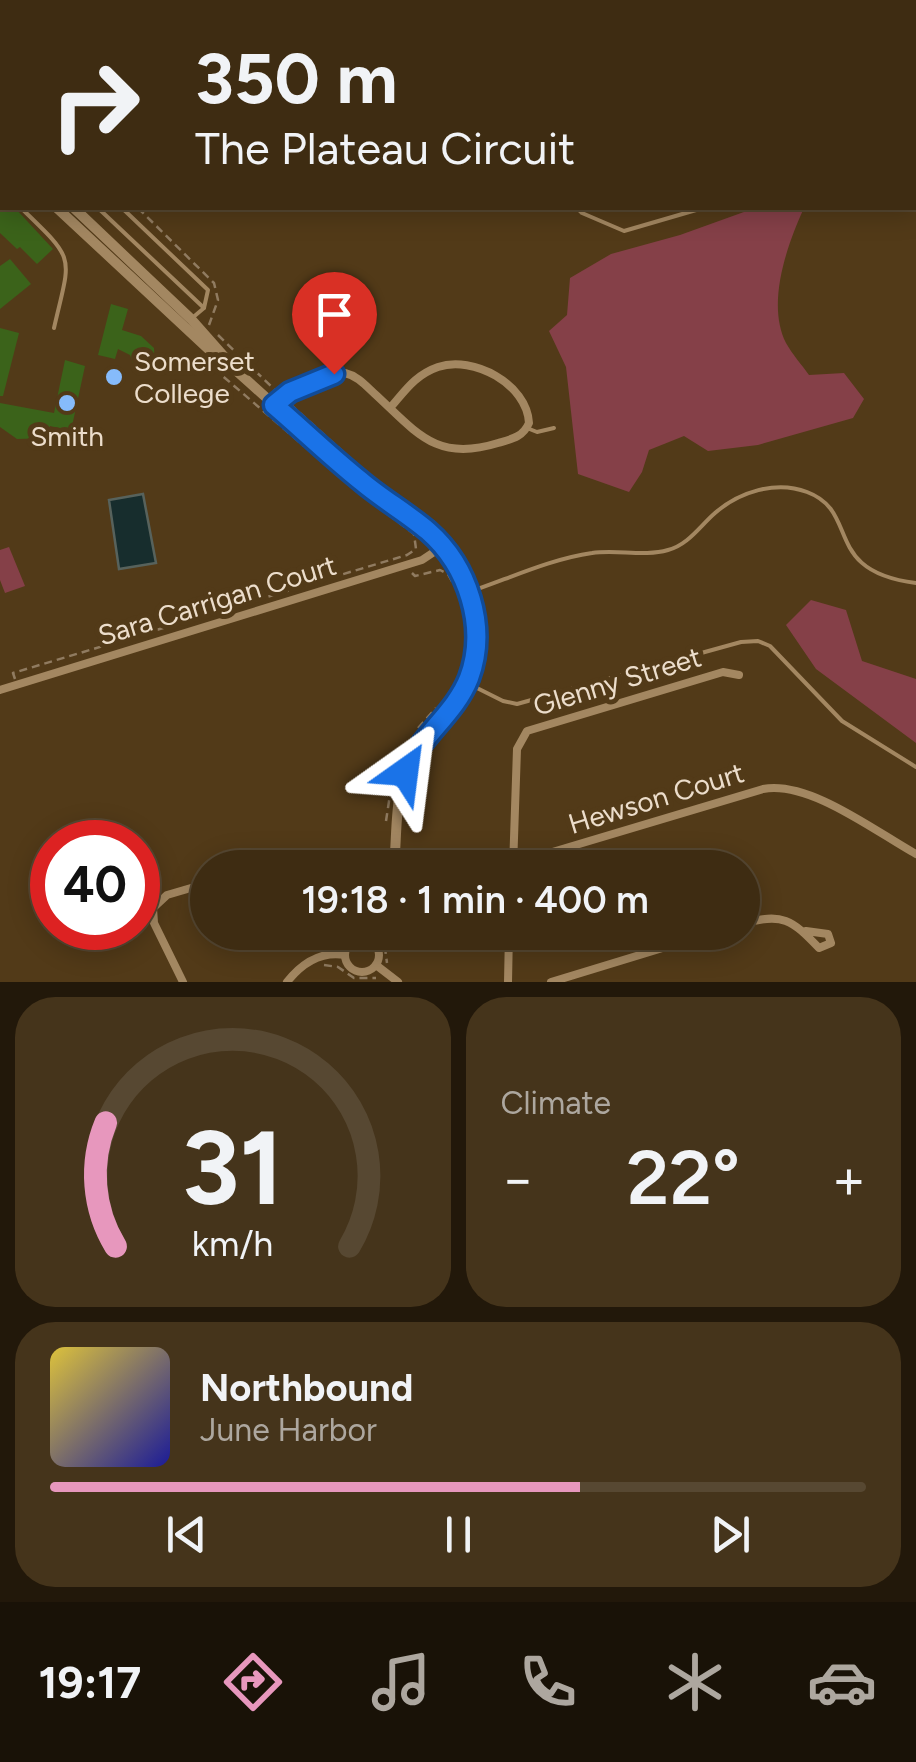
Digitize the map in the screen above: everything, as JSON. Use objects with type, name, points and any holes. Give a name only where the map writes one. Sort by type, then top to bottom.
[{"type":"street","points":[[59,210],[178,322],[232,366]]},
{"type":"street","points":[[76,210],[191,319],[232,366],[358,478],[443,546],[456,563],[476,635],[466,683],[452,708],[420,743],[405,772],[397,805],[395,850]]},
{"type":"street","points":[[274,405],[294,390],[344,372],[357,378],[390,408],[426,440],[455,450],[494,444],[520,436],[527,428],[528,412],[506,382],[466,364],[424,373],[390,408]]},
{"type":"street","name":"Sara Carrigan Court","points":[[0,690],[422,560],[443,546]]},
{"type":"street","name":"Glenny Street","points":[[513,850],[517,749],[527,731],[723,672],[739,675]]},
{"type":"street","name":"Hewson Court","points":[[559,850],[781,787],[808,794],[916,854]]},
{"type":"street","points":[[183,982],[154,922],[154,908],[167,895],[190,888]]},
{"type":"street","points":[[760,921],[785,918],[806,931]]},
{"type":"street","points":[[348,950],[348,965],[356,971],[381,965]]},
{"type":"street","points":[[378,950],[381,965],[398,982]]},
{"type":"street","points":[[508,982],[509,950]]},
{"type":"street","points":[[551,982],[657,950]]},
{"type":"street","points":[[287,982],[301,966],[315,958],[334,953],[345,955]]},
{"type":"lane","points":[[23,210],[66,255],[67,272],[54,328]]},
{"type":"lane","points":[[100,210],[204,308]]},
{"type":"lane","points":[[124,210],[203,284],[209,296],[204,308],[191,319],[178,322]]},
{"type":"lane","points":[[579,210],[624,231],[696,210]]},
{"type":"lane","points":[[527,428],[537,432],[554,428]]},
{"type":"lane","points":[[463,592],[583,554],[669,550],[740,496],[784,488],[802,490],[824,501],[836,516],[849,551],[862,565],[891,579],[916,583]]},
{"type":"lane","points":[[466,683],[504,702],[517,704],[741,642],[758,641],[775,651],[842,721],[916,767]]},
{"type":"path","points":[[200,355],[306,448]]},
{"type":"path","points":[[16,685],[13,673],[407,555],[416,549],[414,534],[346,482]]},
{"type":"path","points":[[411,569],[415,576],[444,571],[463,592]]},
{"type":"path","points":[[416,732],[439,706]]},
{"type":"path","points":[[386,828],[395,770]]},
{"type":"path","points":[[381,965],[389,960],[387,950]]},
{"type":"path","points":[[318,967],[333,965],[359,979],[376,979],[379,975]]},
{"type":"shaded area","points":[[749,210],[803,210],[781,275],[780,328],[788,347],[809,375],[844,373],[864,399],[853,418],[758,445],[708,451],[684,436],[649,450],[642,472],[629,492],[578,474],[566,367],[549,331],[567,315],[570,278],[611,254]]},
{"type":"shaded area","points":[[9,547],[25,586],[5,593],[0,580],[0,550]]},
{"type":"shaded area","points":[[811,600],[846,610],[862,661],[916,679],[916,743],[816,669],[786,625]]},
{"type":"water","points":[[143,494],[156,563],[119,569],[109,500]]},
{"type":"building","points":[[0,210],[17,210],[53,249],[37,264],[0,233]]},
{"type":"building","points":[[10,259],[31,284],[0,309],[0,266]]},
{"type":"building","points":[[111,304],[128,309],[122,330],[141,336],[154,348],[155,368],[134,366],[130,355],[118,349],[115,359],[98,355]]},
{"type":"building","points":[[0,328],[19,333],[3,396],[0,396]]},
{"type":"building","points":[[65,360],[85,366],[71,431],[50,426],[49,438],[17,439],[0,427],[0,403],[54,413]]},
{"type":"place","name":"Somerset College","points":[[114,377]]},
{"type":"place","name":"Smith","points":[[67,403]]},
{"type":"route","points":[[334,374],[290,392],[274,405],[443,546],[464,578],[473,608],[476,644],[469,678],[452,708],[420,743],[405,772]]}]
